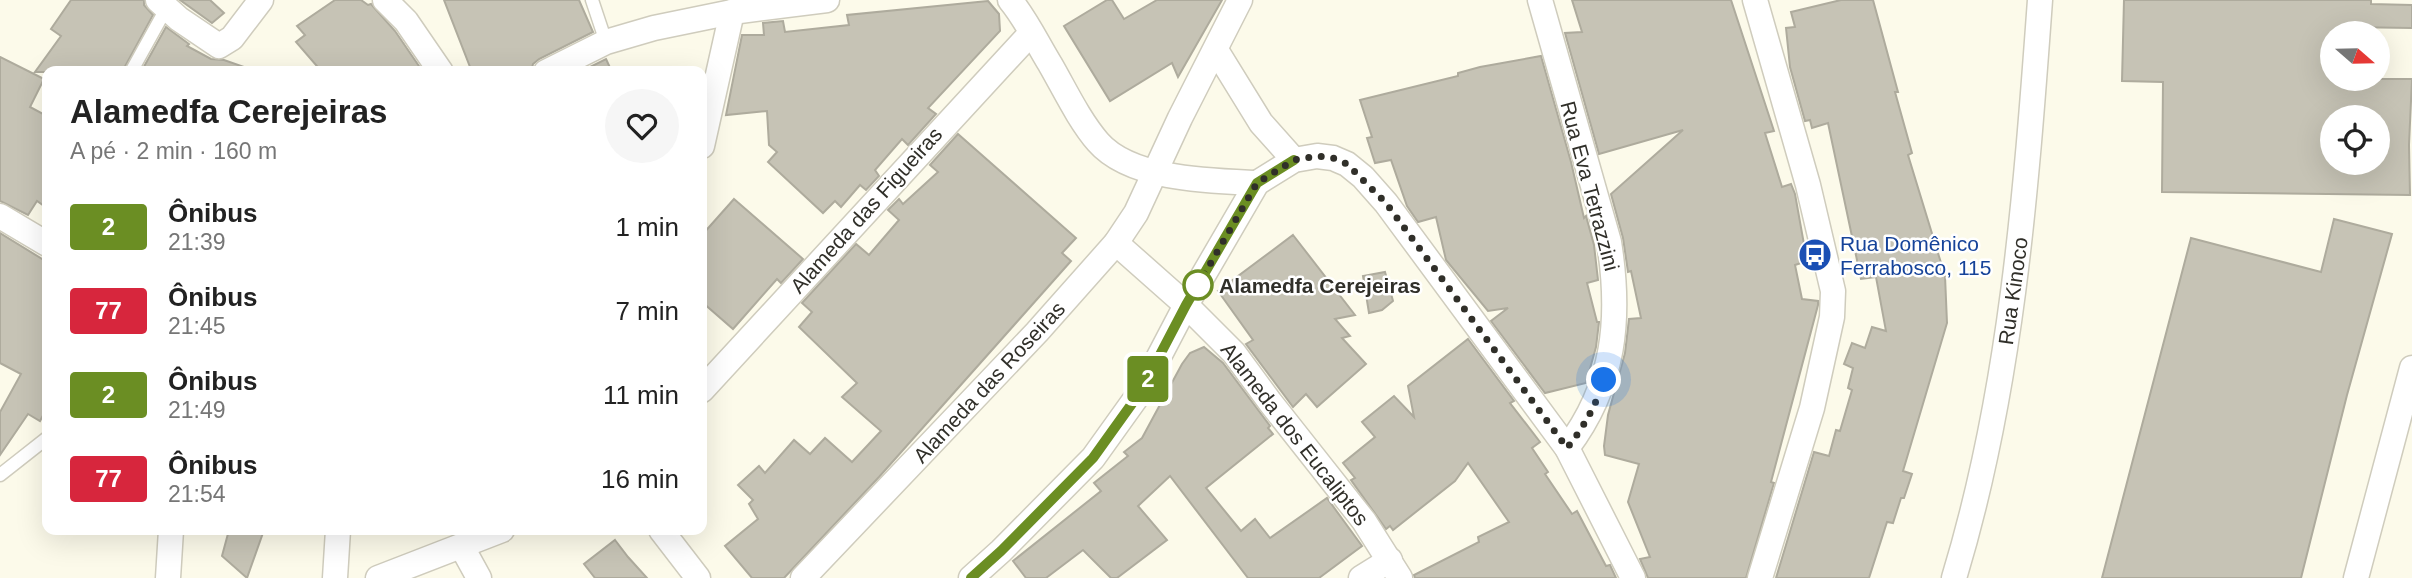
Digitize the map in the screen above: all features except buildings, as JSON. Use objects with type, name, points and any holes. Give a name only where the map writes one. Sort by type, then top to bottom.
[{"type":"street","points":[[162,4],[219,47],[232,38],[261,0]]},
{"type":"street","points":[[386,0],[406,21],[437,66]]},
{"type":"street","points":[[558,66],[606,42],[654,28],[732,12],[827,0]]},
{"type":"street","points":[[1010,0],[1099,143],[1115,157],[1134,166],[1207,181],[1257,183]]},
{"type":"street","name":"Alameda das Roseiras","points":[[803,578],[1037,332],[1116,243],[1136,213],[1240,0]]},
{"type":"street","name":"Rua Eva Tetrazzini","points":[[1540,0],[1609,242],[1615,279],[1616,315],[1609,363],[1598,397],[1583,427],[1567,448]]},
{"type":"street","points":[[1755,0],[1808,185],[1833,291],[1828,340],[1812,408],[1760,578]]},
{"type":"street","name":"Rua Kinoco","points":[[1954,578],[1976,496],[2006,343],[2022,222],[2040,0]]},
{"type":"street","points":[[707,124],[732,12]]},
{"type":"street","name":"Alameda das Figueiras","points":[[707,385],[1031,33]]},
{"type":"street","points":[[1216,50],[1261,123],[1294,160]]},
{"type":"street","points":[[971,578],[1093,458],[1141,391],[1186,305],[1257,183],[1294,160],[1317,156],[1333,158],[1347,164],[1363,177],[1386,203],[1567,448],[1633,578]]},
{"type":"street","points":[[0,216],[42,241]]},
{"type":"street","name":"Alameda dos Eucaliptos","points":[[1116,243],[1186,305],[1234,353],[1364,521],[1395,569]]},
{"type":"street","points":[[2356,578],[2412,368]]},
{"type":"street","points":[[168,578],[171,535]]},
{"type":"street","points":[[335,578],[338,535]]},
{"type":"street","points":[[378,578],[490,535]]},
{"type":"street","points":[[665,535],[698,578]]},
{"type":"street","points":[[462,547],[479,578]]},
{"type":"street","points":[[1361,578],[1395,569]]},
{"type":"lane","points":[[592,0],[606,42]]},
{"type":"lane","points":[[134,66],[162,4]]},
{"type":"lane","points":[[0,475],[42,442]]},
{"type":"bus line","name":"2","points":[[971,578],[1093,458],[1141,391],[1168,344],[1186,305],[1257,183],[1294,160]]},
{"type":"place","name":"Rua Domênico Ferrabosco, 115","points":[[1815,255]]},
{"type":"place","name":"Alamedfa Cerejeiras","points":[[1198,285]]},
{"type":"route","points":[[1198,285],[1257,183],[1294,160],[1317,156],[1333,158],[1347,164],[1363,177],[1386,203],[1567,448],[1583,427],[1604,380]]}]
